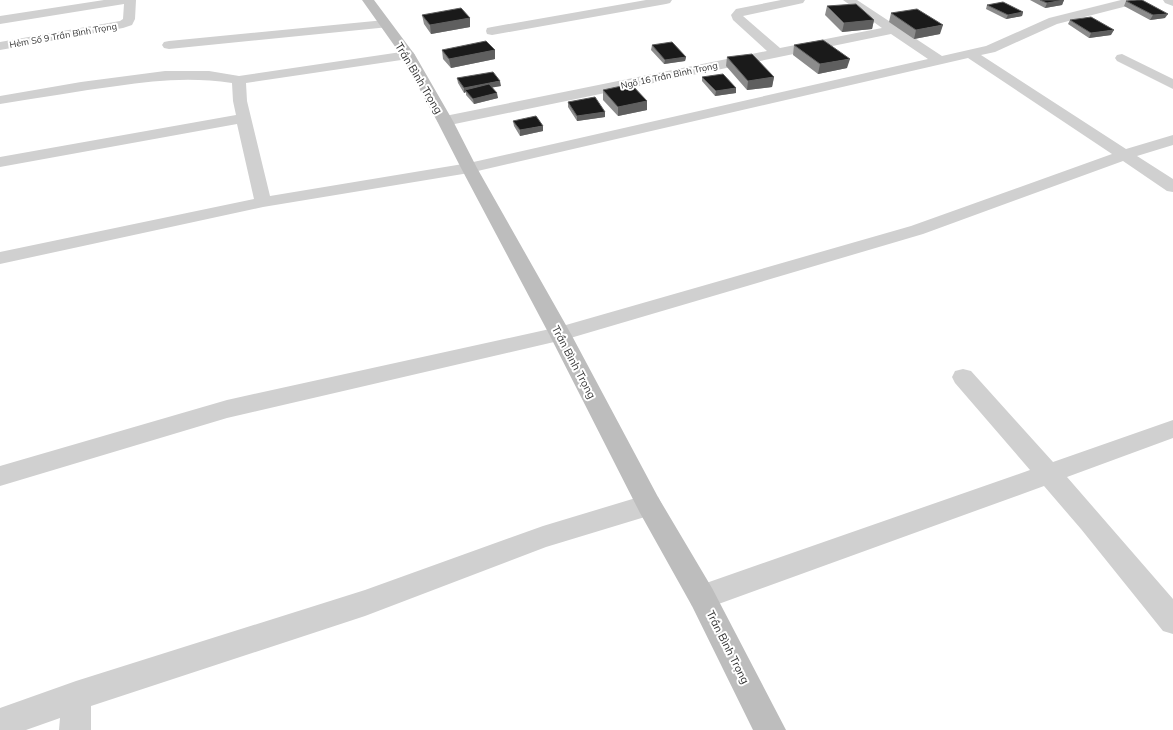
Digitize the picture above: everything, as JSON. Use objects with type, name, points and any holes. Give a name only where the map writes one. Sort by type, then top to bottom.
[{"type":"street","points":[[0,20],[127,0]]},
{"type":"street","name":"Hẻm Số 9 Trần Bình Trọng","points":[[0,46],[123,24],[128,22],[129,19],[130,0]]},
{"type":"street","name":"Trần Bình Trọng","points":[[368,0],[408,55],[445,120],[469,168],[560,334],[649,505],[702,596],[770,730]]},
{"type":"street","points":[[492,31],[666,0]]},
{"type":"street","points":[[777,53],[737,17],[737,15],[740,12],[799,0]]},
{"type":"street","points":[[849,0],[939,60]]},
{"type":"street","points":[[0,258],[263,202],[469,168],[990,49],[1053,21],[1135,0]]},
{"type":"street","points":[[1169,0],[1173,2]]},
{"type":"street","points":[[170,45],[384,24]]},
{"type":"street","name":"Ngõ 16 Trần Bình Trọng","points":[[445,120],[894,29]]},
{"type":"street","points":[[969,54],[1173,188]]},
{"type":"street","points":[[0,100],[81,86],[165,75],[209,75],[239,80],[408,55]]},
{"type":"street","points":[[1122,58],[1173,85]]},
{"type":"street","points":[[239,80],[240,101],[243,118],[263,202]]},
{"type":"street","points":[[0,162],[243,118]]},
{"type":"street","points":[[0,476],[227,409],[560,334],[917,230],[1124,155],[1173,140]]},
{"type":"street","points":[[963,377],[1048,473],[1173,621]]},
{"type":"street","points":[[702,596],[1173,429]]},
{"type":"street","points":[[0,724],[76,696],[365,602],[543,537],[649,505]]},
{"type":"street","points":[[75,730],[76,696]]},
{"type":"building","points":[[1040,0],[1064,0],[1047,3]]},
{"type":"building","points":[[1142,0],[1168,14],[1153,15],[1126,1]]},
{"type":"building","points":[[1003,2],[1023,12],[1008,15],[987,5]]},
{"type":"building","points":[[856,4],[874,20],[844,23],[827,6]]},
{"type":"building","points":[[461,8],[470,18],[430,25],[422,15]]},
{"type":"building","points":[[917,9],[943,25],[916,30],[891,13]]},
{"type":"building","points":[[1091,17],[1114,30],[1091,33],[1070,20]]},
{"type":"building","points":[[823,40],[850,59],[820,64],[794,45]]},
{"type":"building","points":[[486,41],[495,50],[449,59],[442,50]]},
{"type":"building","points":[[672,42],[686,57],[665,60],[652,45]]},
{"type":"building","points":[[752,54],[774,77],[748,81],[727,57]]},
{"type":"building","points":[[493,72],[500,81],[464,88],[457,78]]},
{"type":"building","points":[[723,74],[736,88],[716,91],[702,77]]},
{"type":"building","points":[[489,84],[497,93],[473,99],[465,90]]},
{"type":"building","points":[[631,84],[647,101],[618,107],[603,90]]},
{"type":"building","points":[[595,97],[605,112],[577,116],[568,102]]},
{"type":"building","points":[[536,116],[543,126],[520,130],[513,121]]}]
